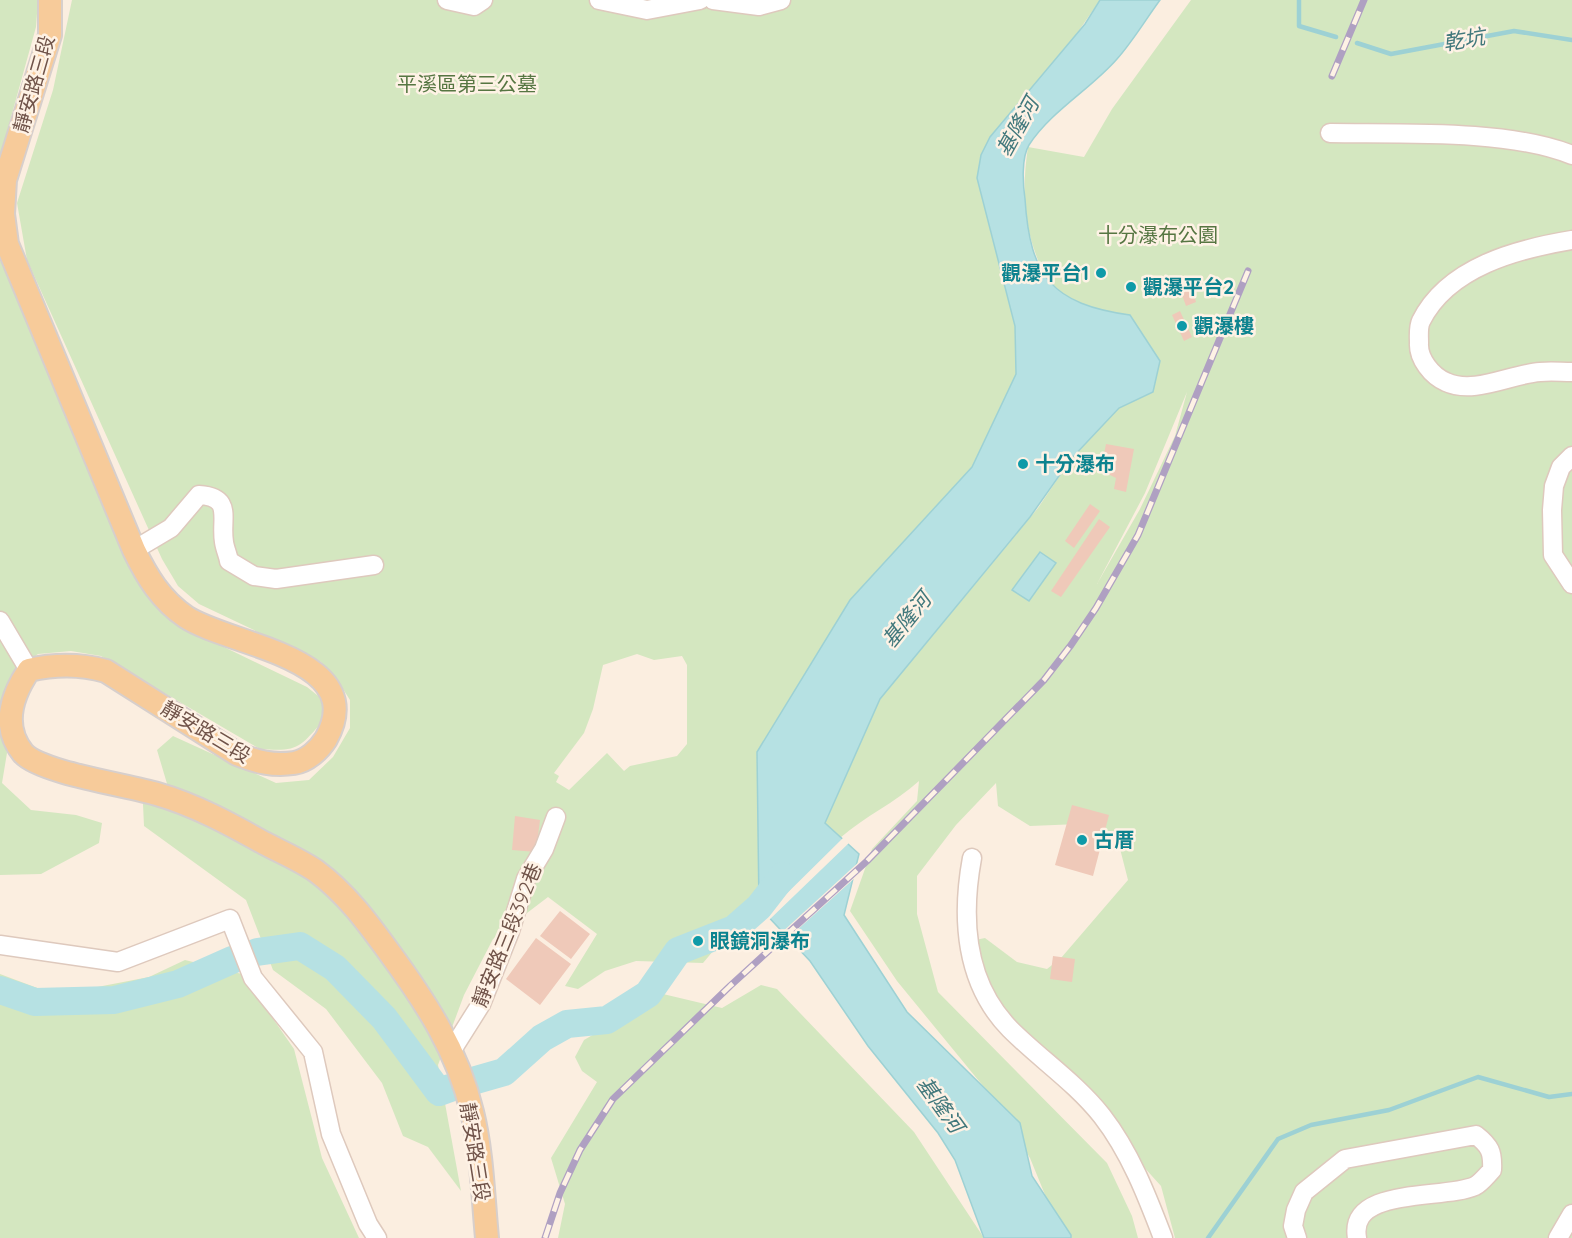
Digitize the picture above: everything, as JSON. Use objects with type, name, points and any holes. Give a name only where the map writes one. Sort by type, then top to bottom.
[{"type":"main road","name":"靜安路三段","points":[[50,0],[50,35],[5,180],[3,214],[7,244],[134,550],[146,574],[165,601],[188,618],[240,641],[293,659],[320,676],[331,690],[334,706],[332,725],[324,742],[301,762],[279,765],[258,763],[237,754],[106,671],[66,665],[29,670],[11,702],[11,730],[24,754],[55,768],[158,794],[213,815],[315,871],[341,892],[371,927],[422,995],[452,1050],[472,1112],[487,1238]]},
{"type":"street","points":[[447,0],[474,6],[483,0]]},
{"type":"street","points":[[599,0],[647,10],[700,0]]},
{"type":"street","points":[[713,0],[759,6],[782,0]]},
{"type":"street","points":[[1330,134],[1496,138],[1545,144],[1572,154]]},
{"type":"street","points":[[1572,240],[1546,244],[1499,258],[1449,284],[1420,322],[1419,349],[1433,373],[1447,383],[1470,386],[1539,372],[1572,372]]},
{"type":"street","points":[[1572,456],[1562,466],[1554,486],[1552,510],[1553,555],[1572,584]]},
{"type":"street","points":[[134,550],[171,528],[199,495],[209,496],[219,501],[225,513],[224,543],[230,561],[254,576],[276,579],[374,565]]},
{"type":"street","points":[[0,621],[29,670]]},
{"type":"street","name":"靜安路三段392巷","points":[[452,1050],[481,1004],[510,931],[526,879],[544,849],[556,817]]},
{"type":"street","points":[[972,858],[968,883],[967,923],[975,974],[990,1004],[1009,1028],[1102,1116],[1126,1153],[1146,1194],[1163,1238]]},
{"type":"street","points":[[0,945],[118,962],[230,919],[253,978],[313,1052],[331,1134],[368,1224],[377,1238]]},
{"type":"street","points":[[1297,1238],[1293,1226],[1296,1210],[1304,1192],[1345,1159],[1476,1135],[1488,1144],[1493,1155],[1492,1170],[1476,1186],[1377,1204],[1361,1212],[1355,1227],[1357,1238]]},
{"type":"street","points":[[1558,1238],[1572,1214]]},
{"type":"green space","points":[[0,0],[38,0],[36,27],[0,157]]},
{"type":"green space","name":"平溪區第三公墓","points":[[72,0],[1100,0],[977,178],[1015,326],[1016,374],[972,467],[850,600],[757,752],[759,897],[703,963],[636,961],[605,971],[578,989],[565,986],[597,934],[548,897],[493,939],[464,995],[438,1065],[461,1191],[428,1147],[403,1136],[382,1083],[326,1009],[273,970],[246,900],[144,826],[143,804],[168,787],[157,750],[173,736],[276,783],[309,780],[333,757],[350,728],[350,700],[336,678],[321,662],[199,604],[178,586],[162,559],[27,260],[17,203],[53,90]],"holes":[[[637,654],[654,660],[682,656],[687,665],[687,744],[677,756],[630,766],[624,771],[607,753],[569,790],[556,782],[559,776],[554,773],[584,733],[593,709],[603,665]]]},
{"type":"green space","name":"十分瀑布公園","points":[[1191,0],[1572,0],[1572,1238],[1175,1238],[1161,1186],[1105,1124],[990,1014],[969,980],[961,943],[985,938],[1017,962],[1047,969],[1061,958],[1128,880],[1117,837],[1079,824],[1030,826],[998,806],[996,783],[956,825],[917,876],[917,914],[938,992],[1107,1163],[1132,1216],[1138,1238],[1058,1238],[1048,1202],[1030,1158],[997,1103],[897,981],[850,911],[872,849],[917,801],[919,781],[840,838],[825,823],[880,699],[1038,508],[1071,459],[1119,408],[1153,392],[1130,316],[1096,309],[1075,301],[1056,289],[1041,271],[1029,232],[1025,204],[1028,147],[1084,157],[1112,109]],"holes":[[[1187,392],[1175,436],[1140,509],[1097,584],[1145,493]]]},
{"type":"green space","points":[[0,260],[139,575],[193,632],[307,687],[322,699],[323,721],[303,743],[290,749],[260,749],[101,656],[71,651],[38,654],[13,672],[1,706],[7,753],[2,783],[31,810],[76,815],[102,823],[99,843],[41,874],[0,875]]},
{"type":"green space","points":[[185,960],[242,974],[294,1049],[322,1158],[359,1238],[0,1238],[0,974],[56,995],[149,977]]},
{"type":"green space","points":[[761,985],[777,989],[914,1132],[984,1238],[558,1238],[565,1204],[551,1158],[597,1082],[582,1071],[575,1057],[584,1040],[663,994],[722,1008]]},
{"type":"water","name":"基隆河","points":[[1100,0],[1160,0],[1117,59],[1048,121],[1026,150],[1023,172],[1028,226],[1040,267],[1050,282],[1064,294],[1081,303],[1130,315],[1160,361],[1153,392],[1119,408],[1071,459],[1030,517],[880,699],[825,823],[859,854],[844,915],[907,1012],[1020,1123],[1032,1176],[1071,1235],[1071,1238],[984,1238],[955,1160],[938,1133],[868,1046],[810,961],[759,907],[757,752],[850,600],[972,467],[1016,374],[1015,326],[977,178],[981,155],[990,137],[1085,24]]},
{"type":"water","points":[[1040,552],[1056,563],[1029,601],[1012,590]]},
{"type":"pier","points":[[844,837],[850,842],[768,921],[764,916]]},
{"type":"pier","points":[[861,860],[857,876],[786,940],[780,934]]},
{"type":"building","points":[[1192,288],[1196,302],[1186,306],[1181,292]]},
{"type":"building","name":"觀瀑樓","points":[[1180,311],[1192,337],[1184,341],[1172,315]]},
{"type":"building","points":[[1106,444],[1134,449],[1126,492],[1114,489],[1116,478],[1104,472],[1102,464]]},
{"type":"building","points":[[1090,504],[1100,511],[1074,548],[1065,541]]},
{"type":"building","points":[[1099,519],[1110,527],[1061,597],[1051,591]]},
{"type":"building","name":"古厝","points":[[1072,805],[1109,815],[1093,876],[1055,865]]},
{"type":"building","points":[[515,816],[540,820],[536,852],[512,850]]},
{"type":"building","points":[[560,911],[590,934],[571,959],[540,936]]},
{"type":"building","points":[[536,938],[571,964],[540,1005],[506,979]]},
{"type":"building","points":[[1053,956],[1075,959],[1072,982],[1050,979]]},
{"type":"waterway","name":"乾坑","points":[[1299,0],[1299,26],[1336,37]]},
{"type":"waterway","name":"乾坑","points":[[1357,43],[1391,54],[1514,31],[1572,40]]},
{"type":"waterway","points":[[476,1080],[504,1072],[542,1038],[567,1024],[607,1020],[648,994],[678,951],[734,929],[759,907],[783,876]]},
{"type":"waterway","points":[[257,952],[300,946],[335,968],[384,1018],[439,1092],[450,1088]]},
{"type":"waterway","points":[[0,990],[35,1002],[114,1000],[178,984],[232,960]]},
{"type":"waterway","points":[[1208,1238],[1278,1139],[1311,1125],[1389,1110],[1478,1077],[1549,1097],[1572,1094]]},
{"type":"railway","points":[[1332,76],[1364,0]]},
{"type":"railway","points":[[545,1238],[560,1193],[580,1150],[613,1099],[730,986],[867,861],[1044,680],[1071,645],[1096,608],[1138,535],[1248,271]]},
{"type":"place","name":"觀瀑平台1","points":[[1101,273]]},
{"type":"place","name":"觀瀑平台2","points":[[1131,287]]},
{"type":"place","name":"觀瀑樓","points":[[1182,326]]},
{"type":"place","name":"十分瀑布","points":[[1023,464]]},
{"type":"place","name":"古厝","points":[[1082,840]]},
{"type":"place","name":"眼鏡洞瀑布","points":[[698,941]]}]
